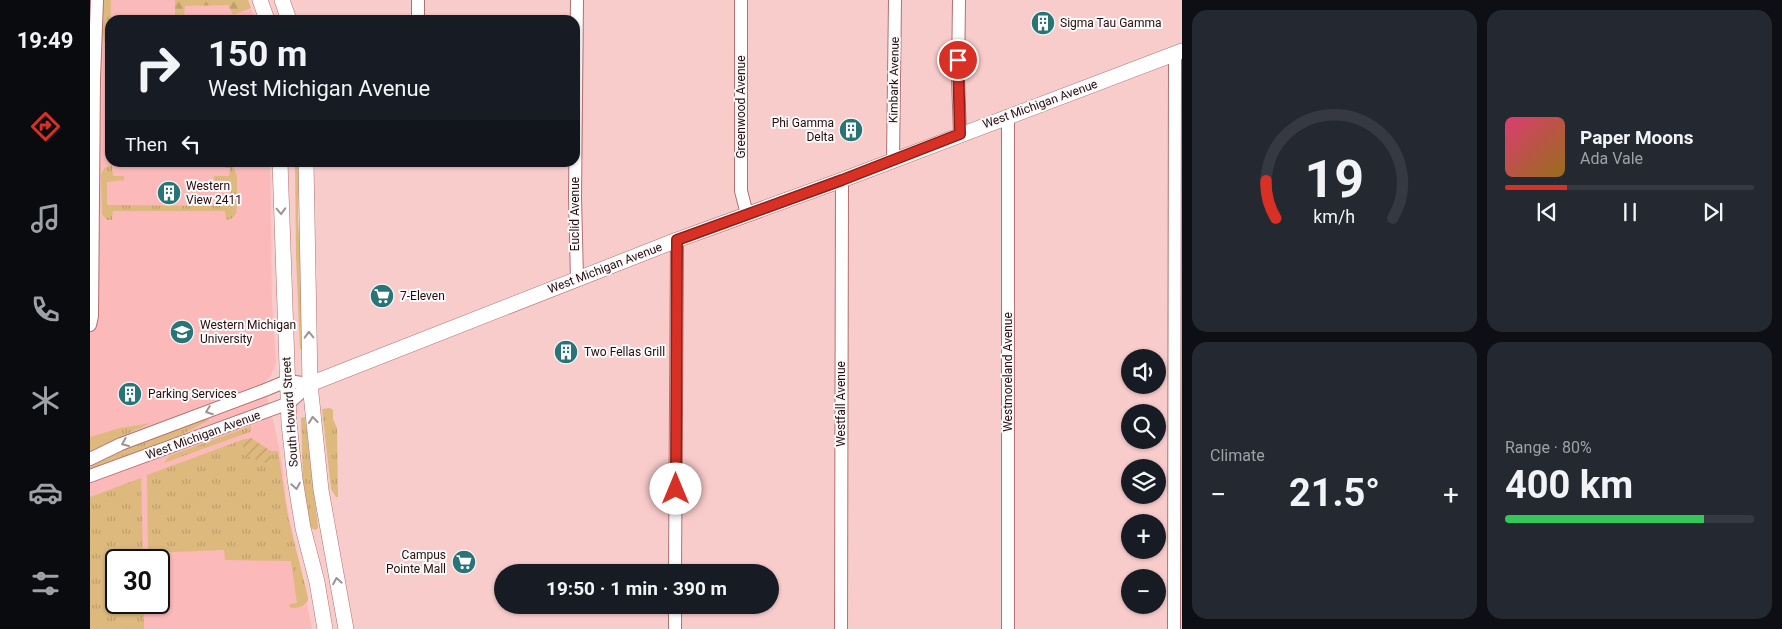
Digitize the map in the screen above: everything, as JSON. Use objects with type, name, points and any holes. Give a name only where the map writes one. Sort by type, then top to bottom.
[{"type":"street","points":[[90,325],[92,316],[96,0]]},
{"type":"street","points":[[260,0],[264,15]]},
{"type":"street","points":[[282,0],[287,15]]},
{"type":"street","points":[[418,0],[418,15]]},
{"type":"street","name":"Euclid Avenue","points":[[577,0],[577,15]]},
{"type":"street","name":"Greenwood Avenue","points":[[741,0],[740,191],[747,214]]},
{"type":"street","name":"Kimbark Avenue","points":[[893,160],[895,0]]},
{"type":"street","points":[[959,0],[958,79],[960,134]]},
{"type":"street","points":[[1174,629],[1179,53]]},
{"type":"street","name":"West Michigan Avenue","points":[[90,476],[289,403],[310,384],[677,240],[1179,53]]},
{"type":"street","name":"Westmoreland Avenue","points":[[1008,116],[1008,629]]},
{"type":"street","name":"South Howard Street","points":[[280,167],[287,381],[294,479],[306,540],[317,582],[325,629]]},
{"type":"street","name":"South Howard Street","points":[[306,167],[310,384],[321,490],[346,629]]},
{"type":"street","name":"Euclid Avenue","points":[[575,167],[577,279]]},
{"type":"street","name":"Westfall Avenue","points":[[841,629],[842,180]]},
{"type":"street","points":[[676,564],[677,240]]},
{"type":"street","name":"West Michigan Avenue","points":[[90,460],[121,444],[287,381],[310,384]]},
{"type":"street","points":[[306,540],[329,537]]},
{"type":"street","points":[[675,614],[675,629]]},
{"type":"shaded area","name":"Western Michigan University","points":[[90,0],[248,0],[253,15],[105,15],[105,167],[270,167],[272,302],[276,362],[271,376],[263,383],[282,463],[286,501],[312,629],[90,629]]},
{"type":"green space","points":[[104,0],[111,0],[111,15],[105,15],[105,43],[103,34]]},
{"type":"green space","points":[[175,0],[248,0],[251,8],[233,15],[228,5],[185,6],[184,15],[175,15]]},
{"type":"green space","points":[[106,167],[112,167],[113,176],[124,176],[124,180],[107,182],[107,205],[221,206],[231,205],[231,181],[214,180],[214,176],[229,176],[230,168],[225,168],[233,167],[237,176],[236,214],[231,219],[226,220],[225,211],[113,211],[112,220],[107,220],[102,214],[101,175]]},
{"type":"green space","points":[[295,167],[299,167],[298,218],[305,348],[300,349]]},
{"type":"green space","points":[[330,408],[333,410],[333,419],[337,428],[338,497],[336,497],[331,489],[322,409]]},
{"type":"green space","points":[[305,417],[318,526],[316,530],[310,528],[303,483],[301,418]]},
{"type":"green space","points":[[208,418],[209,420],[179,436],[90,469],[90,467],[136,444]]},
{"type":"green space","points":[[151,423],[90,451],[90,437],[120,428]]},
{"type":"green space","points":[[251,426],[250,432],[164,463],[169,456]]},
{"type":"green space","points":[[251,438],[271,451],[272,459],[270,462],[258,463],[255,459],[245,455],[242,440]]},
{"type":"green space","points":[[242,440],[248,456],[255,459],[272,459],[271,451],[278,451],[288,517],[308,601],[299,607],[289,607],[290,604],[297,603],[291,561],[225,560],[224,550],[170,552],[170,549],[148,549],[147,475]]},
{"type":"green space","points":[[141,478],[143,549],[105,549],[105,614],[144,614],[144,629],[90,629],[90,497]]},
{"type":"place","name":"Sigma Tau Gamma","points":[[1043,23]]},
{"type":"place","name":"Phi Gamma Delta","points":[[851,130]]},
{"type":"place","name":"Western View 2411","points":[[169,193]]},
{"type":"place","name":"7-Eleven","points":[[382,296]]},
{"type":"place","name":"Western Michigan University","points":[[182,332]]},
{"type":"place","name":"Two Fellas Grill","points":[[566,352]]},
{"type":"place","name":"Parking Services","points":[[130,394]]},
{"type":"place","name":"Campus Pointe Mall","points":[[464,562]]},
{"type":"route","points":[[676,489],[677,240],[842,180],[960,134],[958,60]]}]
